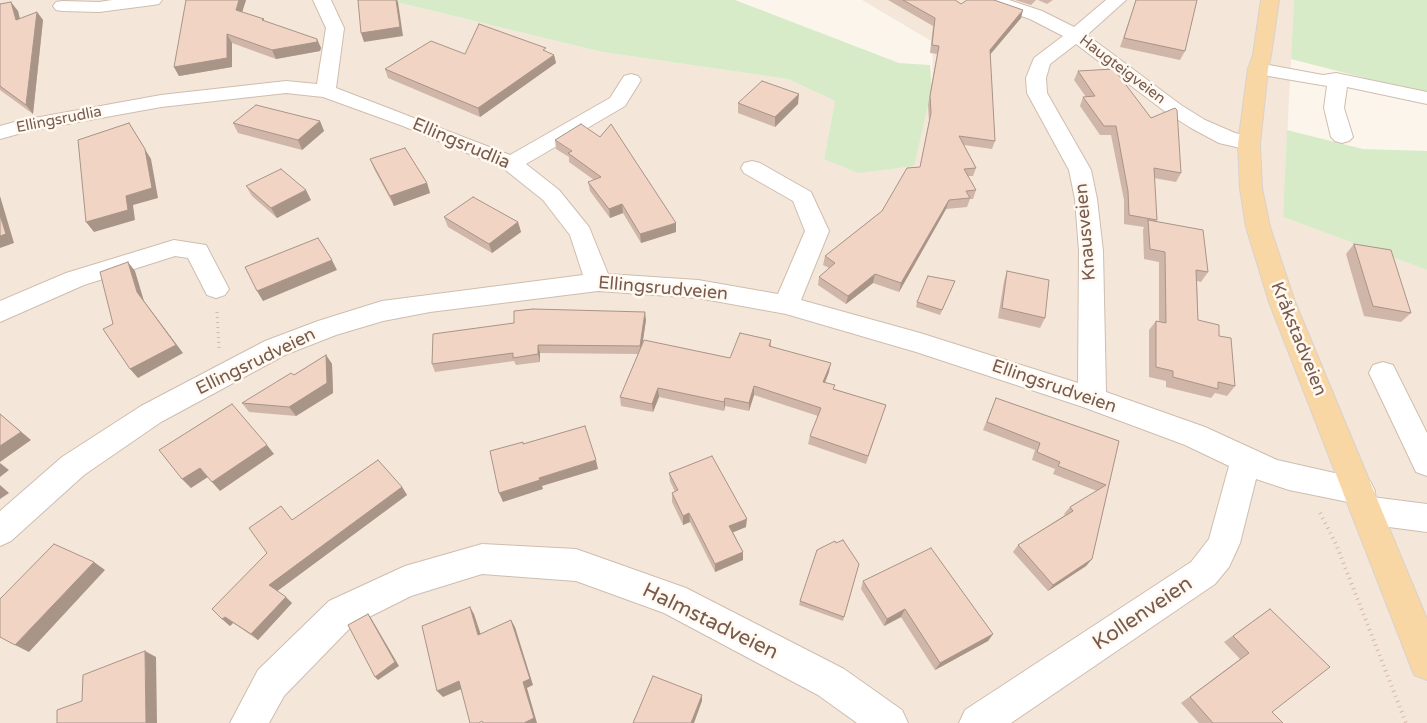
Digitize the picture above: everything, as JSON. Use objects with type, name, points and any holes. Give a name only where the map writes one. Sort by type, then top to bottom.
[{"type":"main road","name":"Kråkstadveien","points":[[1270,0],[1249,144],[1251,188],[1265,253],[1282,302],[1427,662]]},
{"type":"street","points":[[62,6],[99,7],[153,0]]},
{"type":"street","points":[[322,0],[334,28],[326,91]]},
{"type":"street","name":"Haugteigveien","points":[[992,0],[1036,15],[1076,35],[1174,109],[1198,124],[1227,138],[1249,144]]},
{"type":"street","name":"Knausveien","points":[[1092,400],[1091,251],[1086,199],[1080,170],[1037,93],[1036,78],[1041,62],[1117,0]]},
{"type":"street","points":[[1260,62],[1324,81],[1336,79],[1427,98]]},
{"type":"street","points":[[1336,79],[1337,92],[1334,108],[1342,136]]},
{"type":"street","points":[[511,163],[618,102],[630,80]]},
{"type":"street","name":"Ellingsrudlia","points":[[0,133],[25,126],[162,101],[286,88],[326,91],[410,122],[511,163],[551,195],[581,233],[598,282]]},
{"type":"street","points":[[752,168],[803,197],[817,230],[786,305]]},
{"type":"street","points":[[0,312],[75,279],[174,248],[197,251],[216,288]]},
{"type":"street","name":"Ellingsrudveien","points":[[0,530],[73,466],[151,414],[275,348],[327,328],[382,311],[430,303],[598,282],[698,289],[786,305],[920,343],[1196,436],[1288,477],[1427,518]]},
{"type":"street","points":[[1383,373],[1427,463]]},
{"type":"street","name":"Kollenveien","points":[[978,723],[1203,574],[1224,543],[1246,459]]},
{"type":"street","name":"Halmstadveien","points":[[249,723],[271,683],[341,613],[406,582],[482,559],[576,565],[674,600],[831,682],[889,723]]},
{"type":"path","points":[[216,288],[219,357],[224,375]]},
{"type":"path","points":[[1318,508],[1336,544],[1406,723]]},
{"type":"shaded area","points":[[0,0],[388,0],[602,52],[788,79],[835,101],[824,159],[932,88],[933,42],[862,0],[1294,0],[1283,217],[1427,270],[1427,723],[0,723]]},
{"type":"green space","points":[[388,0],[735,0],[899,63],[930,65],[932,88],[914,166],[858,173],[824,159],[835,101],[788,79],[602,52]]},
{"type":"green space","points":[[1294,0],[1427,0],[1427,94],[1291,59]]},
{"type":"green space","points":[[1287,130],[1363,149],[1427,151],[1427,270],[1283,217]]},
{"type":"building","points":[[186,0],[239,0],[236,10],[317,39],[317,42],[272,50],[227,34],[227,58],[174,67]]},
{"type":"building","points":[[358,0],[396,0],[400,27],[361,33]]},
{"type":"building","points":[[903,0],[955,0],[961,4],[967,0],[994,0],[1023,10],[990,50],[995,141],[959,136],[976,168],[964,169],[976,190],[966,191],[970,198],[949,200],[901,283],[875,274],[848,296],[819,277],[835,263],[825,256],[882,211],[907,168],[920,167],[931,113],[930,96],[939,46],[932,45],[935,18]]},
{"type":"building","points":[[1136,0],[1197,0],[1185,51],[1124,38]]},
{"type":"building","points":[[11,2],[16,20],[37,12],[26,105],[0,86],[0,4]]},
{"type":"building","points":[[479,24],[546,48],[543,50],[554,55],[478,108],[385,69],[431,41],[465,54]]},
{"type":"building","points":[[1114,69],[1151,118],[1175,108],[1177,110],[1181,173],[1154,168],[1157,220],[1129,215],[1128,191],[1116,126],[1104,126],[1083,97],[1095,96],[1078,71]]},
{"type":"building","points":[[762,81],[799,94],[775,117],[738,103]]},
{"type":"building","points":[[256,105],[320,121],[298,140],[233,123]]},
{"type":"building","points":[[129,123],[145,149],[152,188],[126,196],[128,210],[86,222],[78,140]]},
{"type":"building","points":[[581,124],[600,137],[611,124],[676,223],[640,234],[622,204],[609,209],[588,182],[601,177],[568,153],[572,151],[555,140]]},
{"type":"building","points":[[405,148],[427,183],[390,196],[370,159]]},
{"type":"building","points":[[281,169],[306,190],[271,208],[246,186]]},
{"type":"building","points":[[473,197],[518,222],[489,244],[444,217]]},
{"type":"building","points":[[0,215],[6,234],[0,236]]},
{"type":"building","points":[[1148,220],[1203,230],[1208,272],[1196,270],[1198,320],[1219,325],[1219,336],[1231,338],[1235,386],[1218,382],[1218,389],[1173,377],[1173,371],[1156,367],[1156,321],[1166,323],[1165,252],[1150,249]]},
{"type":"building","points":[[318,238],[332,260],[257,291],[245,267]]},
{"type":"building","points":[[1354,244],[1391,250],[1411,313],[1373,306]]},
{"type":"building","points":[[128,262],[137,292],[176,345],[130,369],[103,329],[113,324],[100,272]]},
{"type":"building","points":[[1007,271],[1049,280],[1045,318],[1002,308]]},
{"type":"building","points":[[928,276],[955,281],[942,310],[917,302]]},
{"type":"building","points":[[533,309],[645,312],[640,346],[538,345],[538,354],[513,358],[513,353],[432,364],[433,334],[514,323],[514,311]]},
{"type":"building","points":[[740,333],[771,340],[769,346],[831,363],[823,382],[835,385],[833,389],[886,405],[868,456],[810,436],[821,408],[754,386],[749,403],[725,398],[724,402],[658,388],[652,404],[620,397],[644,340],[730,358]]},
{"type":"building","points":[[326,355],[327,383],[289,407],[242,403],[291,373],[294,375]]},
{"type":"building","points":[[996,398],[1119,441],[1092,559],[1053,585],[1018,545],[1073,511],[1070,507],[1106,485],[1058,466],[1060,462],[1037,452],[1040,443],[987,422]]},
{"type":"building","points":[[232,404],[267,445],[212,482],[200,468],[182,479],[159,450]]},
{"type":"building","points":[[0,414],[21,432],[0,446]]},
{"type":"building","points":[[585,426],[596,460],[499,493],[490,451],[523,442],[523,444]]},
{"type":"building","points":[[712,456],[747,519],[729,526],[743,552],[715,564],[689,513],[683,516],[672,493],[678,490],[669,473]]},
{"type":"building","points":[[378,460],[402,487],[269,585],[286,597],[251,634],[225,617],[222,619],[212,609],[267,553],[249,528],[281,506],[292,520]]},
{"type":"building","points":[[843,540],[859,564],[844,617],[800,601],[817,550],[835,541],[836,543]]},
{"type":"building","points":[[54,544],[94,562],[15,645],[0,637],[0,599]]},
{"type":"building","points":[[931,548],[993,634],[940,663],[905,609],[887,619],[863,581]]},
{"type":"building","points":[[470,607],[478,635],[511,620],[530,679],[523,682],[534,718],[524,723],[483,723],[482,721],[470,723],[459,681],[437,691],[422,626]]},
{"type":"building","points":[[1270,609],[1330,667],[1272,712],[1283,723],[1213,723],[1190,697],[1249,653],[1233,636]]},
{"type":"building","points":[[368,614],[395,662],[375,677],[348,625]]},
{"type":"building","points":[[145,651],[146,723],[57,723],[57,710],[82,701],[83,675]]},
{"type":"building","points":[[653,676],[702,695],[691,723],[633,723]]}]
